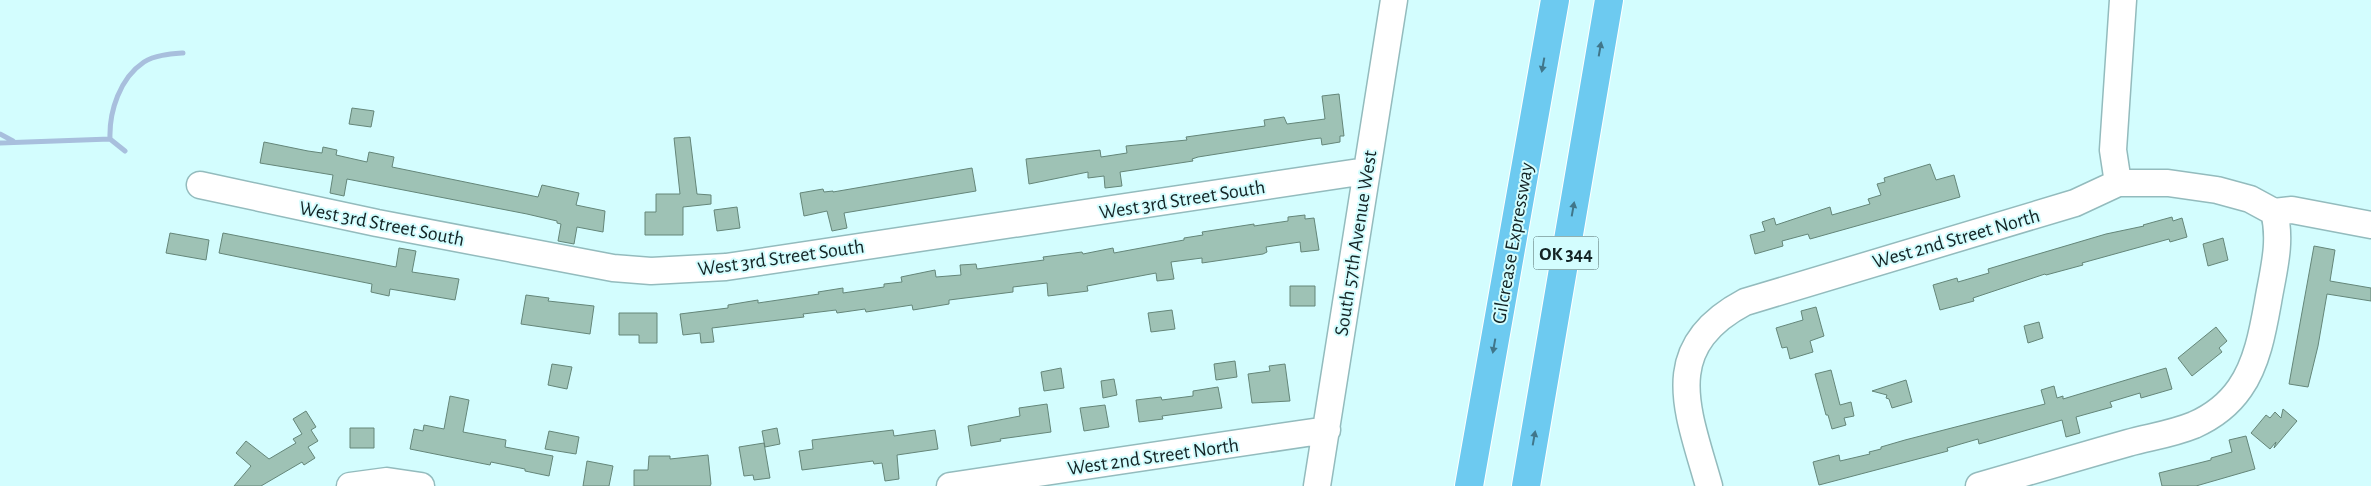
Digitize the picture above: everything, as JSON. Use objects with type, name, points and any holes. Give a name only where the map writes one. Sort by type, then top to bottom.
[{"type":"highway","name":"Gilcrease Expressway","points":[[1470,486],[1555,0]]},
{"type":"highway","name":"OK 344","points":[[1526,486],[1608,0]]},
{"type":"street","name":"South 57th Avenue West","points":[[1317,486],[1394,0]]},
{"type":"street","points":[[2118,183],[2113,150],[2123,0]]},
{"type":"street","name":"West 3rd Street South","points":[[200,185],[414,230],[613,268],[651,272],[726,266],[1366,171]]},
{"type":"street","name":"West 2nd Street North","points":[[1710,486],[1688,411],[1686,398],[1687,377],[1698,342],[1723,314],[1745,302],[2074,203],[2118,183],[2168,183],[2217,190],[2250,199],[2274,212]]},
{"type":"street","points":[[1978,486],[2130,442],[2174,432],[2195,425],[2215,413],[2240,388],[2253,364],[2266,314],[2278,246],[2278,226],[2274,212],[2292,210],[2371,225]]},
{"type":"street","name":"West 2nd Street North","points":[[950,486],[1327,430]]},
{"type":"street","points":[[350,486],[386,481],[420,486]]},
{"type":"building","points":[[1339,94],[1344,136],[1340,136],[1340,142],[1322,145],[1321,138],[1312,139],[1198,157],[1192,159],[1193,161],[1120,172],[1122,186],[1105,188],[1104,176],[1088,178],[1088,172],[1029,184],[1026,159],[1100,150],[1101,157],[1127,153],[1126,146],[1187,140],[1186,137],[1265,126],[1264,120],[1284,117],[1287,124],[1325,119],[1322,96]]},
{"type":"building","points":[[352,108],[374,111],[371,127],[349,124]]},
{"type":"building","points":[[690,137],[697,194],[711,195],[711,204],[683,207],[683,235],[645,235],[645,212],[656,212],[656,194],[680,194],[674,138]]},
{"type":"building","points":[[264,142],[322,153],[323,147],[337,150],[336,155],[367,162],[369,152],[394,157],[392,167],[538,197],[542,185],[579,193],[576,205],[605,211],[603,232],[577,227],[574,244],[558,241],[561,224],[557,223],[557,221],[347,179],[344,196],[330,193],[333,175],[260,163]]},
{"type":"building","points":[[1930,164],[1936,180],[1954,175],[1960,197],[1810,239],[1808,234],[1782,241],[1783,246],[1755,254],[1750,235],[1765,231],[1762,222],[1774,218],[1776,225],[1830,207],[1832,215],[1870,204],[1868,199],[1881,195],[1877,184],[1885,182],[1884,178]]},
{"type":"building","points":[[972,168],[976,191],[844,213],[847,228],[832,231],[827,211],[804,216],[800,193],[823,189],[824,192],[833,192]]},
{"type":"building","points":[[737,207],[740,228],[717,231],[714,210]]},
{"type":"building","points":[[1305,215],[1305,219],[1314,218],[1319,250],[1301,252],[1300,242],[1266,247],[1267,252],[1263,254],[1202,263],[1202,258],[1171,262],[1174,279],[1157,281],[1156,273],[1087,286],[1088,291],[1048,296],[1047,283],[1013,287],[1013,292],[949,300],[949,304],[913,310],[912,305],[866,312],[865,309],[837,313],[836,310],[803,314],[804,317],[712,328],[714,342],[701,343],[700,333],[683,335],[680,314],[728,308],[728,305],[758,300],[758,303],[819,294],[818,292],[843,288],[843,293],[884,287],[884,284],[902,282],[901,277],[935,270],[936,277],[961,275],[960,265],[976,264],[977,269],[1044,260],[1043,257],[1082,252],[1083,254],[1113,248],[1114,253],[1184,240],[1184,238],[1203,235],[1202,232],[1288,221],[1288,217]]},
{"type":"building","points":[[2172,217],[2173,221],[2182,218],[2187,237],[2170,242],[2169,239],[2082,263],[2083,265],[2045,274],[1973,298],[1974,301],[1940,310],[1933,285],[1957,278],[1958,282],[1989,273],[1988,269],[2106,234],[2144,226]]},
{"type":"building","points":[[170,233],[209,240],[206,260],[166,253]]},
{"type":"building","points":[[223,233],[396,267],[399,248],[416,251],[412,272],[459,279],[455,300],[390,289],[389,296],[371,292],[372,284],[219,253]]},
{"type":"building","points":[[2223,238],[2228,260],[2208,266],[2203,244]]},
{"type":"building","points":[[2314,246],[2335,250],[2330,281],[2371,288],[2371,301],[2327,294],[2318,346],[2308,387],[2289,384]]},
{"type":"building","points":[[1290,286],[1315,286],[1315,306],[1290,306]]},
{"type":"building","points":[[526,295],[549,298],[548,301],[594,306],[590,334],[521,324]]},
{"type":"building","points":[[1816,307],[1824,336],[1810,341],[1813,352],[1790,359],[1787,347],[1782,348],[1776,328],[1803,320],[1801,311]]},
{"type":"building","points":[[1172,310],[1175,329],[1151,332],[1148,313]]},
{"type":"building","points":[[619,313],[657,313],[657,343],[639,343],[639,335],[619,335]]},
{"type":"building","points":[[2039,322],[2043,338],[2028,343],[2024,326]]},
{"type":"building","points":[[2216,327],[2227,341],[2219,348],[2222,352],[2192,376],[2178,358]]},
{"type":"building","points":[[1235,361],[1237,377],[1216,380],[1214,364]]},
{"type":"building","points":[[552,364],[572,367],[567,389],[548,385]]},
{"type":"building","points":[[1285,364],[1290,401],[1252,403],[1248,374],[1270,371],[1269,366]]},
{"type":"building","points":[[1061,368],[1064,388],[1044,391],[1041,372]]},
{"type":"building","points":[[2166,368],[2172,389],[2141,398],[2140,393],[2110,402],[2112,407],[2076,417],[2080,433],[2066,437],[2062,420],[1979,444],[1978,439],[1947,448],[1948,451],[1819,485],[1813,462],[1839,455],[1840,461],[1870,454],[1869,452],[1881,449],[1881,447],[1905,440],[2045,404],[2041,390],[2054,386],[2057,398],[2063,396],[2063,399]]},
{"type":"building","points":[[1831,370],[1840,405],[1851,402],[1854,416],[1844,418],[1846,425],[1832,429],[1828,415],[1826,415],[1815,374]]},
{"type":"building","points":[[1114,379],[1117,395],[1103,398],[1101,381]]},
{"type":"building","points":[[1906,380],[1912,402],[1892,408],[1889,399],[1886,398],[1887,395],[1872,391]]},
{"type":"building","points":[[1218,387],[1222,408],[1162,416],[1163,419],[1139,422],[1136,400],[1161,397],[1162,400],[1193,396],[1193,391]]},
{"type":"building","points":[[450,396],[469,400],[463,432],[506,440],[505,447],[553,456],[549,476],[491,462],[490,465],[410,449],[414,429],[423,431],[424,425],[444,429]]},
{"type":"building","points":[[1047,404],[1051,432],[1000,439],[1001,441],[971,446],[968,426],[1020,416],[1019,408]]},
{"type":"building","points":[[1105,405],[1109,427],[1084,431],[1080,408]]},
{"type":"building","points":[[2283,409],[2297,421],[2274,448],[2276,442],[2270,449],[2251,433],[2266,415],[2270,418],[2275,412],[2281,418]]},
{"type":"building","points":[[306,411],[316,427],[311,430],[318,441],[308,447],[315,458],[304,465],[302,462],[261,486],[234,486],[251,466],[236,453],[246,441],[269,459],[296,443],[293,439],[302,434],[293,419]]},
{"type":"building","points":[[350,428],[374,428],[374,448],[350,448]]},
{"type":"building","points":[[777,428],[780,444],[765,447],[762,431]]},
{"type":"building","points":[[893,430],[894,436],[935,430],[938,449],[897,455],[899,479],[885,481],[882,463],[874,464],[873,461],[802,470],[799,451],[813,449],[812,440]]},
{"type":"building","points":[[549,431],[579,437],[576,454],[545,449]]},
{"type":"building","points":[[2246,436],[2255,469],[2196,486],[2162,486],[2159,473],[2211,460],[2211,458],[2232,452],[2229,440]]},
{"type":"building","points":[[764,443],[770,478],[754,480],[753,475],[744,476],[739,447]]},
{"type":"building","points":[[708,455],[710,486],[634,486],[634,470],[648,470],[649,456],[670,456],[670,459]]},
{"type":"building","points":[[587,461],[613,466],[609,486],[583,486]]},
{"type":"waterway","points":[[125,151],[110,139],[114,107],[122,86],[128,77],[144,62],[163,55],[183,53]]},
{"type":"waterway","points":[[0,134],[13,141]]},
{"type":"waterway","points":[[0,143],[110,139]]}]
